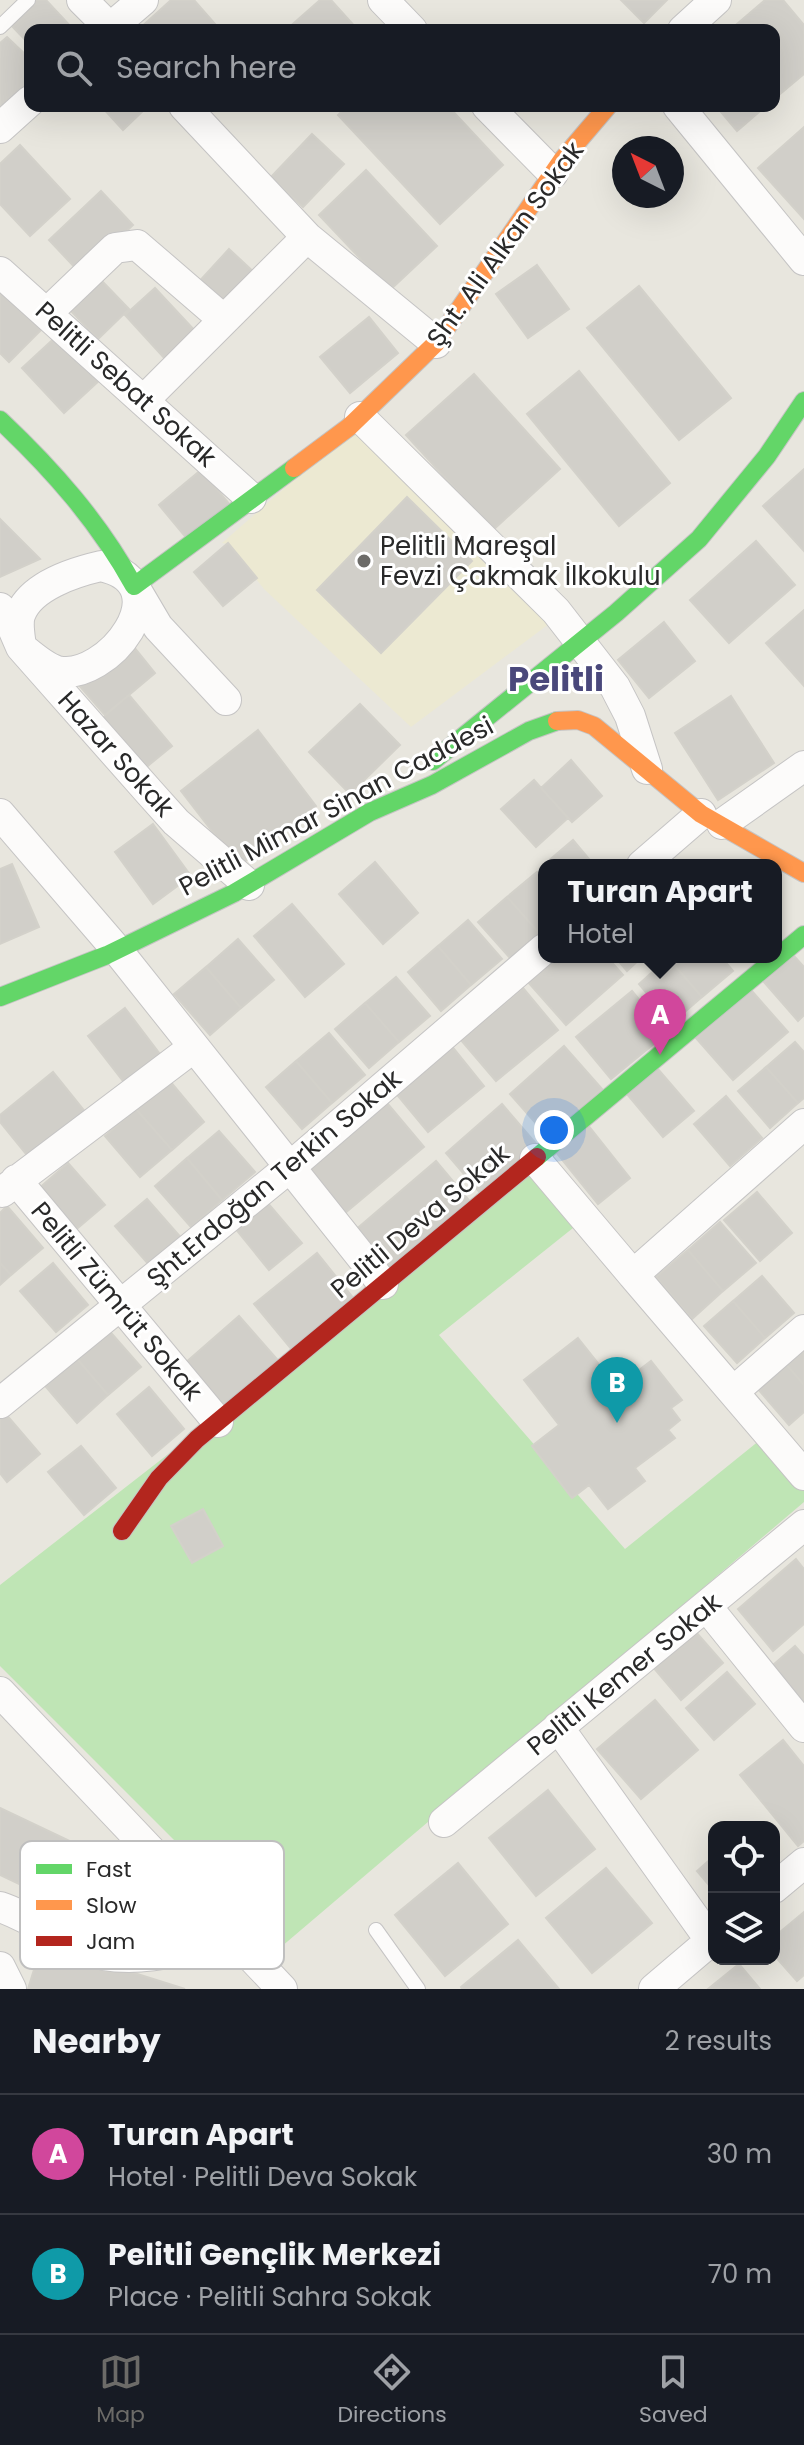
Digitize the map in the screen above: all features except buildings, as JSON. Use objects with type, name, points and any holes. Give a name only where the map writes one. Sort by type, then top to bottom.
[{"type":"street","points":[[82,0],[105,24]]},
{"type":"street","points":[[116,24],[143,0]]},
{"type":"street","points":[[383,0],[406,24]]},
{"type":"street","points":[[690,24],[716,0]]},
{"type":"street","points":[[0,128],[24,106]]},
{"type":"street","points":[[190,112],[307,237],[436,343]]},
{"type":"street","points":[[493,112],[553,173]]},
{"type":"street","name":"Şht. Ali Alkan Sokak","points":[[134,586],[360,417],[436,343],[553,173],[603,112]]},
{"type":"street","points":[[683,112],[804,260]]},
{"type":"street","points":[[144,400],[307,237]]},
{"type":"street","points":[[47,313],[115,248],[137,245],[224,320]]},
{"type":"street","name":"Pelitli Sebat Sokak","points":[[0,272],[251,498]]},
{"type":"street","points":[[370,812],[660,576],[699,539],[767,456],[804,401]]},
{"type":"street","points":[[360,417],[556,611],[615,687],[630,716],[647,769]]},
{"type":"street","points":[[0,420],[66,483],[114,545],[134,586],[139,597],[138,611],[131,629],[115,647],[88,666],[59,671],[11,651],[19,616],[25,606],[67,575],[101,566],[124,573],[134,586],[158,627],[226,700]]},
{"type":"street","name":"Hazar Sokak","points":[[0,608],[8,617],[11,651],[176,822],[249,885]]},
{"type":"street","name":"Pelitli Mimar Sinan Caddesi","points":[[0,997],[117,950],[249,885],[370,812],[432,785],[529,731],[554,721],[578,720],[594,726],[711,819],[780,859]]},
{"type":"street","points":[[651,859],[711,819],[804,766]]},
{"type":"street","points":[[0,814],[117,950],[383,1284]]},
{"type":"street","name":"Pelitli Mimar Sinan Caddesi","points":[[782,860],[804,873]]},
{"type":"street","name":"Pelitli Deva Sokak","points":[[782,953],[804,935]]},
{"type":"street","name":"Şht.Erdoğan Terkin Sokak","points":[[0,1403],[290,1167],[538,954]]},
{"type":"street","name":"Pelitli Deva Sokak","points":[[122,1531],[159,1478],[218,1422],[770,963]]},
{"type":"street","points":[[8,1187],[194,1047]]},
{"type":"street","points":[[633,1275],[804,1124]]},
{"type":"street","points":[[535,1159],[804,1475]]},
{"type":"street","name":"Pelitli Zümrüt Sokak","points":[[8,1187],[121,1305],[218,1422]]},
{"type":"street","points":[[733,1392],[804,1330]]},
{"type":"street","name":"Pelitli Kemer Sokak","points":[[444,1822],[804,1525]]},
{"type":"street","points":[[707,1607],[804,1727]]},
{"type":"street","points":[[0,1692],[142,1841]]},
{"type":"street","points":[[558,1727],[708,1934]]},
{"type":"street","points":[[780,1883],[804,1863]]},
{"type":"street","points":[[0,1907],[20,1914]]},
{"type":"street","points":[[654,1989],[708,1943]]},
{"type":"street","points":[[0,1967],[11,1989]]},
{"type":"street","points":[[264,1969],[282,1989]]},
{"type":"lane","points":[[0,27],[28,0]]},
{"type":"lane","points":[[376,1930],[418,1989]]},
{"type":"shaded area","name":"Pelitli Mareşal Fevzi Çakmak İlkokulu","points":[[353,428],[549,624],[411,727],[264,589],[228,544],[222,543]]},
{"type":"green space","points":[[533,1170],[578,1224],[439,1335],[625,1549],[760,1440],[804,1485],[804,1502],[284,1944],[284,1841],[175,1841],[0,1666],[0,1585]]},
{"type":"traffic: fast","points":[[433,761],[616,613],[699,539],[767,456],[804,401]]},
{"type":"traffic: fast","points":[[0,420],[74,498],[106,540],[134,586],[294,468]]},
{"type":"traffic: fast","points":[[0,997],[107,955],[234,893],[370,812],[432,785],[529,731],[557,721]]},
{"type":"traffic: fast","points":[[782,953],[804,935]]},
{"type":"traffic: fast","points":[[537,1157],[770,963]]},
{"type":"traffic: slow","points":[[294,468],[349,427],[436,343],[562,160],[603,112]]},
{"type":"traffic: slow","points":[[557,721],[578,720],[594,726],[701,814],[780,859]]},
{"type":"traffic: slow","points":[[782,860],[804,873]]},
{"type":"traffic: jam","points":[[122,1531],[159,1478],[197,1439],[537,1157]]},
{"type":"place","name":"Pelitli Mareşal Fevzi Çakmak İlkokulu","points":[[364,561]]},
{"type":"place","name":"Turan Apart","points":[[660,1055]]},
{"type":"place","name":"Pelitli Gençlik Merkezi","points":[[617,1423]]},
{"type":"district","name":"Pelitli","points":[[556,679]]}]
